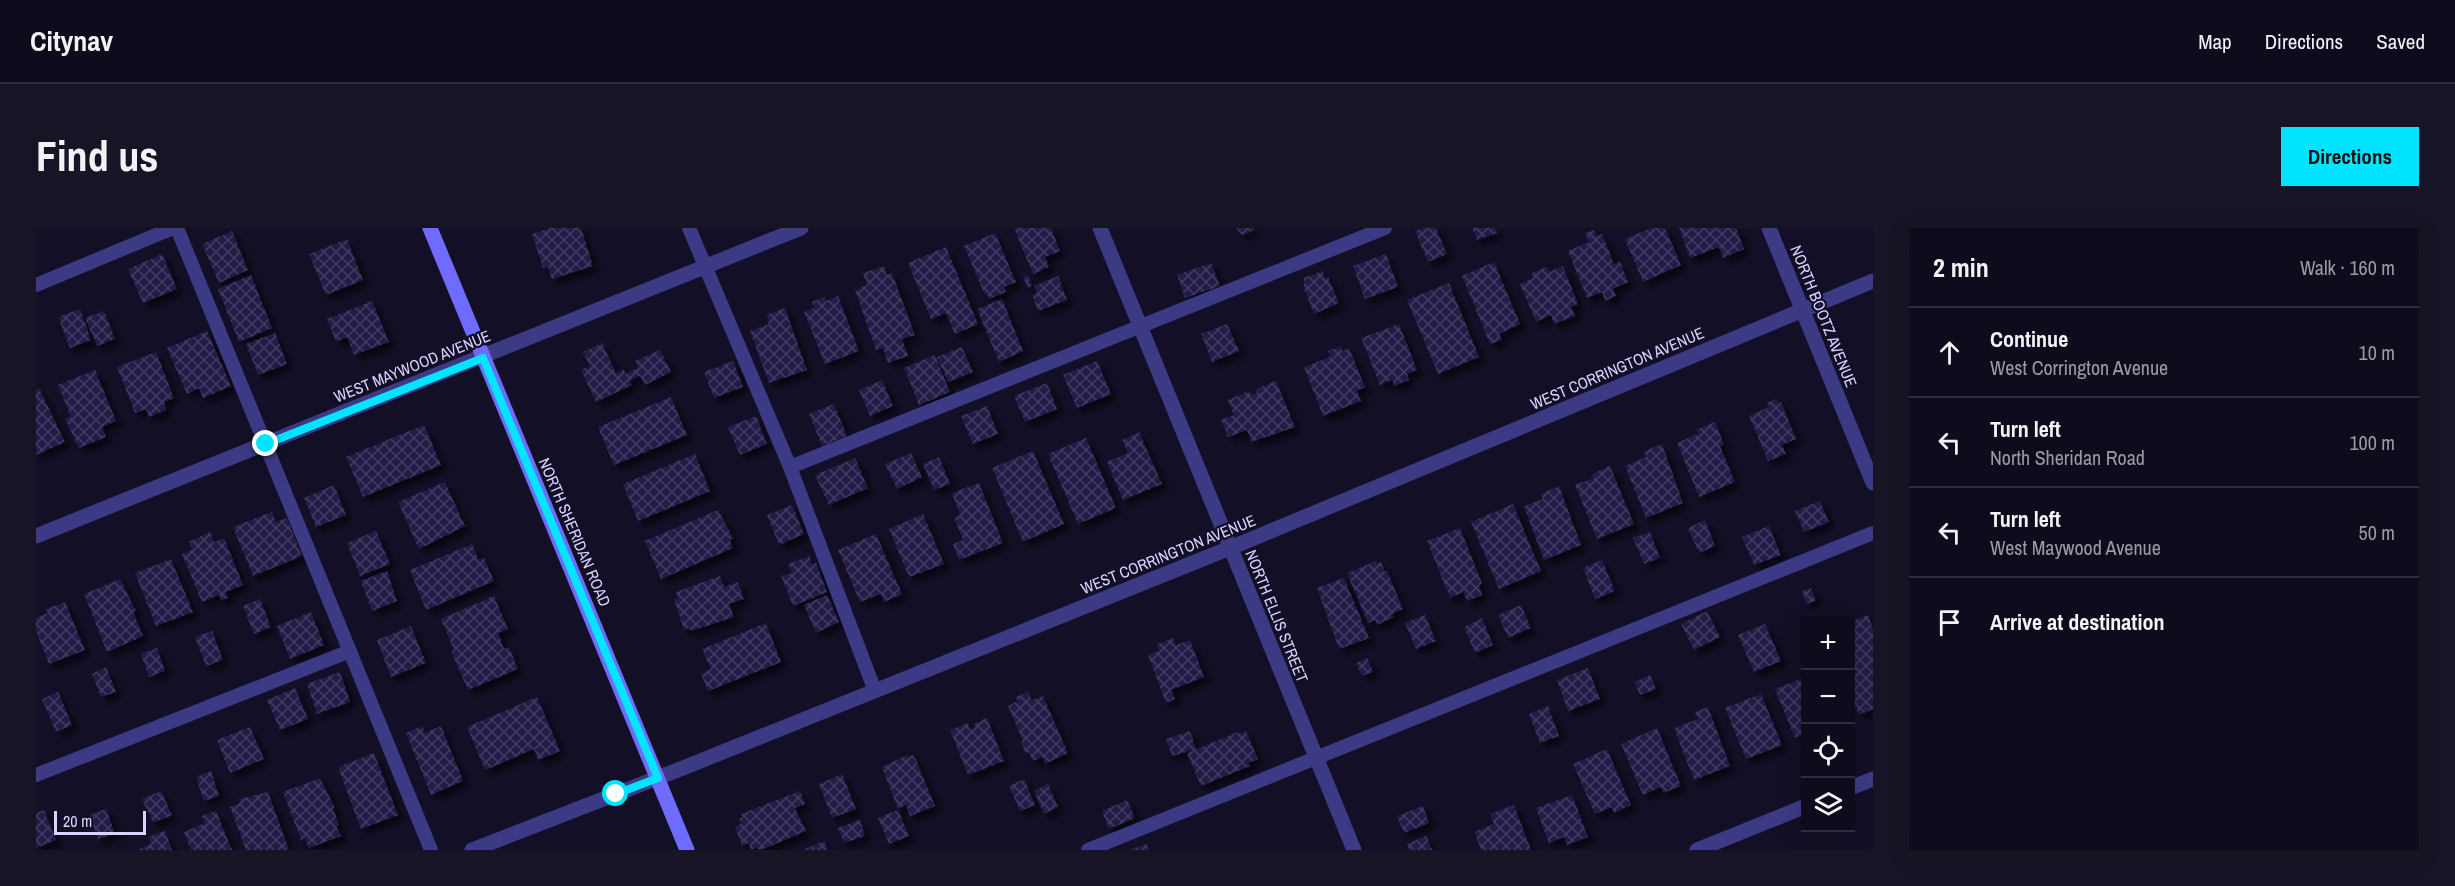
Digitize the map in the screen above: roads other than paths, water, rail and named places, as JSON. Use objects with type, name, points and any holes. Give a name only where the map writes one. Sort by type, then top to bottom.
[{"type":"main road","name":"NORTH SHERIDAN ROAD","points":[[430,228],[687,850]]},
{"type":"street","name":"WEST MAYWOOD AVENUE","points":[[36,536],[483,358],[801,228]]},
{"type":"street","name":"NORTH ELLIS STREET","points":[[1101,228],[1354,850]]},
{"type":"street","name":"NORTH BOOTZ AVENUE","points":[[1769,228],[1873,483]]},
{"type":"street","name":"WEST CORRINGTON AVENUE","points":[[472,850],[658,778],[1230,548],[1873,281]]},
{"type":"street","points":[[1855,786],[1873,779]]},
{"type":"street","points":[[1697,850],[1801,808]]},
{"type":"lane","points":[[36,285],[175,228],[266,444],[431,850]]},
{"type":"lane","points":[[689,228],[790,467],[875,691]]},
{"type":"lane","points":[[790,467],[1385,228]]},
{"type":"lane","points":[[1088,850],[1873,533]]},
{"type":"lane","points":[[36,775],[350,651]]}]
